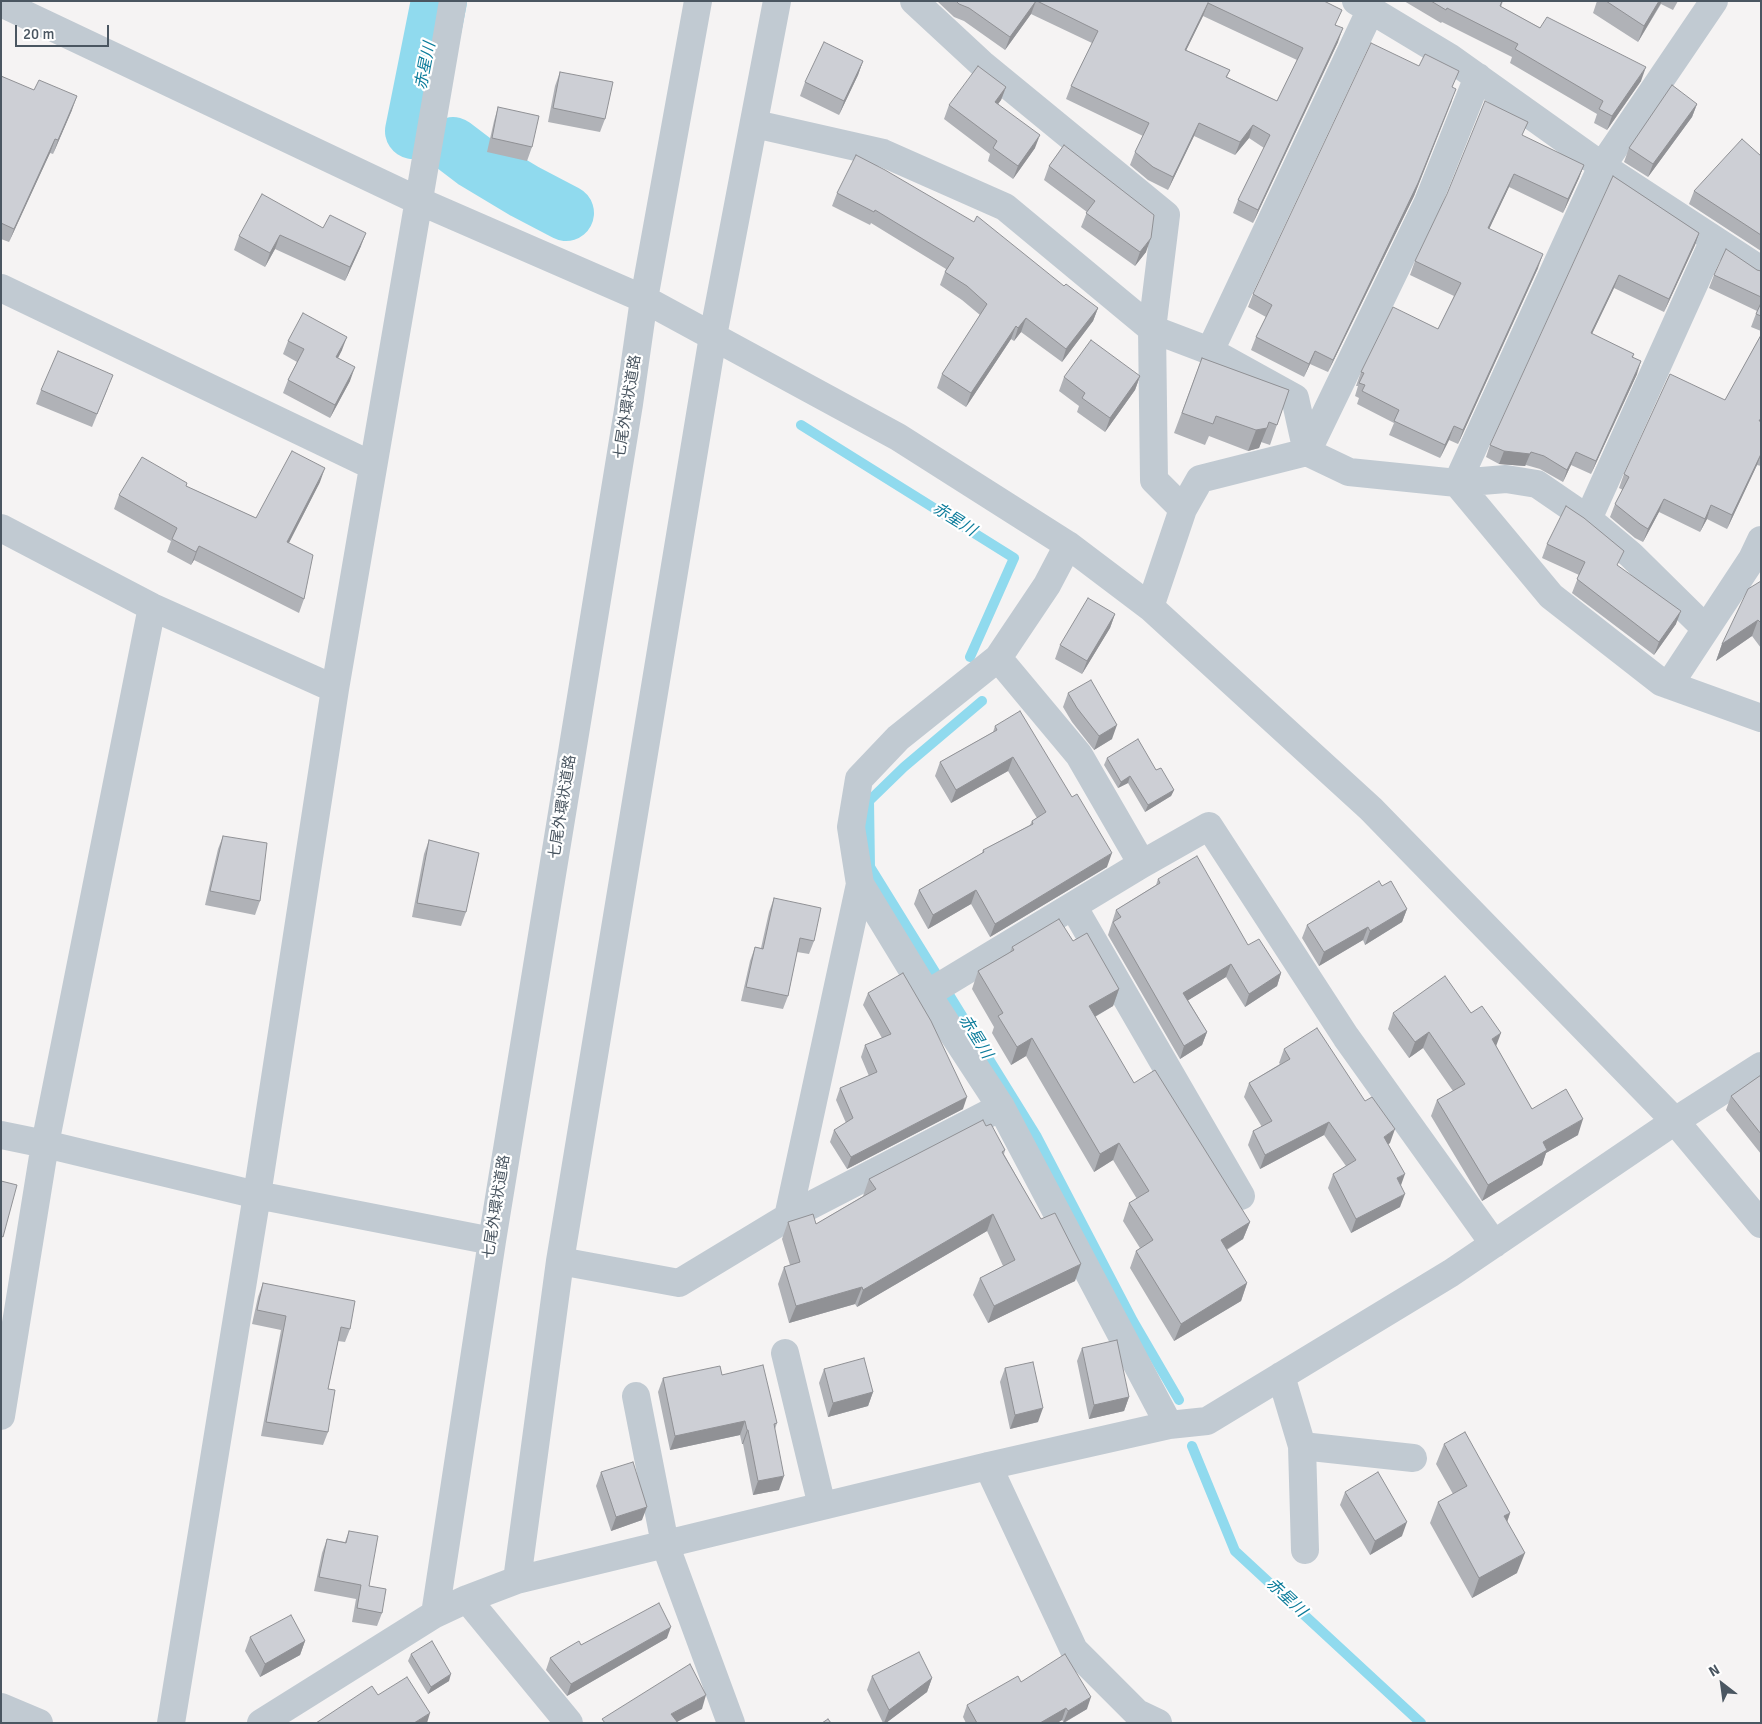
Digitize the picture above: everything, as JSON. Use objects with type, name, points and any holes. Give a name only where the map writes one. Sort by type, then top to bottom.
[{"type":"street","points":[[170,1723],[256,1195],[335,689],[452,1]]},
{"type":"street","name":"七尾外環状道路","points":[[435,1614],[492,1241],[629,404],[644,299],[698,1]]},
{"type":"street","points":[[517,1580],[560,1260],[713,336],[777,1]]},
{"type":"street","points":[[914,1],[982,64],[1166,215],[1152,329],[1154,480],[1183,509]]},
{"type":"street","points":[[1457,484],[1602,166],[1714,1]]},
{"type":"street","points":[[1,3],[419,201],[644,299],[898,437],[1068,545],[1150,607],[1371,810],[1675,1121],[1761,1224]]},
{"type":"street","points":[[1210,351],[1364,5],[1449,56],[1602,166],[1761,270]]},
{"type":"street","points":[[1307,452],[1428,202],[1478,77]]},
{"type":"street","points":[[755,124],[883,153],[1005,207],[1152,329],[1210,351],[1295,398],[1307,452]]},
{"type":"street","points":[[1588,519],[1714,240]]},
{"type":"street","points":[[1,288],[373,466]]},
{"type":"street","points":[[1150,607],[1183,509],[1200,479],[1307,452],[1349,472],[1457,484],[1506,479],[1537,484],[1588,519],[1631,554],[1705,628]]},
{"type":"street","points":[[1457,484],[1551,596],[1661,682],[1761,718]]},
{"type":"street","points":[[1,528],[152,607],[335,689]]},
{"type":"street","points":[[788,1217],[860,884],[851,826],[859,779],[898,738],[998,658],[1047,585],[1068,545]]},
{"type":"street","points":[[1669,684],[1705,628],[1758,555]]},
{"type":"street","points":[[1,1416],[45,1144],[152,607]]},
{"type":"street","points":[[998,658],[1079,755],[1142,864]]},
{"type":"street","points":[[927,994],[1142,864],[1209,826],[1346,1037],[1494,1244]]},
{"type":"street","points":[[860,884],[927,994],[1001,1107],[1169,1425]]},
{"type":"street","points":[[1073,906],[1242,1196]]},
{"type":"street","points":[[260,1723],[435,1614],[467,1598],[517,1580],[988,1466],[1169,1425],[1207,1421],[1452,1274],[1675,1121],[1761,1066]]},
{"type":"street","points":[[560,1260],[679,1282],[788,1217],[1001,1107]]},
{"type":"street","points":[[1,1134],[256,1195],[492,1241]]},
{"type":"street","points":[[785,1353],[822,1506]]},
{"type":"street","points":[[1280,1376],[1302,1446],[1305,1550]]},
{"type":"street","points":[[636,1396],[665,1544],[731,1723]]},
{"type":"street","points":[[1302,1446],[1413,1458]]},
{"type":"street","points":[[988,1466],[1074,1650],[1140,1720]]},
{"type":"street","points":[[467,1598],[569,1723]]},
{"type":"street","points":[[1,1707],[39,1723]]},
{"type":"building","points":[[956,1],[1036,1],[1010,37]]},
{"type":"building","points":[[1037,1],[1324,1],[1342,10],[1335,25],[1343,28],[1258,210],[1238,200],[1270,135],[1253,125],[1240,142],[1199,123],[1173,177],[1153,167],[1135,152],[1149,123],[1071,86],[1098,31]],"holes":[[[1208,3],[1303,48],[1277,101],[1226,77],[1230,70],[1185,50]]]},
{"type":"building","points":[[1431,1],[1502,1],[1500,6],[1540,28],[1547,17],[1646,67],[1612,116],[1599,109],[1603,101],[1515,49],[1518,44]]},
{"type":"building","points":[[1606,1],[1659,1],[1644,26]]},
{"type":"building","points":[[824,42],[863,61],[844,101],[805,82]]},
{"type":"building","points":[[1371,43],[1419,66],[1425,54],[1459,71],[1452,87],[1456,89],[1418,183],[1333,360],[1315,351],[1309,364],[1256,337],[1272,305],[1253,294]]},
{"type":"building","points":[[978,66],[1006,87],[995,102],[1040,135],[1018,166],[993,148],[997,141],[949,105]]},
{"type":"building","points":[[560,72],[613,82],[605,119],[553,108]]},
{"type":"building","points":[[1,76],[34,90],[39,80],[77,96],[58,140],[55,139],[14,229],[1,223]]},
{"type":"building","points":[[1672,85],[1697,104],[1653,164],[1629,148]]},
{"type":"building","points":[[1485,101],[1528,122],[1522,135],[1584,165],[1568,199],[1514,174],[1488,228],[1543,254],[1463,430],[1454,426],[1445,445],[1394,421],[1399,410],[1362,391],[1365,385],[1359,383],[1364,373],[1361,372],[1393,307],[1438,329],[1461,283],[1415,261],[1447,194]]},
{"type":"building","points":[[498,107],[539,116],[532,147],[492,138]]},
{"type":"building","points":[[1742,139],[1761,156],[1761,235],[1694,191]]},
{"type":"building","points":[[1064,145],[1154,215],[1151,238],[1140,252],[1086,213],[1095,201],[1049,166]]},
{"type":"building","points":[[856,155],[974,222],[977,216],[1064,286],[1066,284],[1098,308],[1066,349],[1026,318],[1018,328],[1016,326],[971,393],[942,374],[987,304],[967,286],[945,272],[954,258],[875,210],[874,212],[837,193]]},
{"type":"building","points":[[1613,176],[1699,233],[1669,299],[1619,275],[1591,333],[1634,354],[1632,357],[1641,361],[1596,461],[1576,452],[1567,470],[1544,456],[1531,452],[1530,454],[1504,451],[1490,445]]},
{"type":"building","points":[[262,194],[323,228],[330,215],[366,233],[350,267],[280,235],[270,253],[239,236]]},
{"type":"building","points":[[1726,249],[1761,271],[1761,297],[1714,275]]},
{"type":"building","points":[[1761,303],[1761,316],[1756,314]]},
{"type":"building","points":[[303,313],[347,337],[336,357],[355,367],[335,405],[288,380],[304,349],[288,341]]},
{"type":"building","points":[[1761,335],[1761,418],[1759,421],[1761,421],[1761,454],[1732,515],[1711,505],[1705,519],[1664,499],[1648,529],[1615,504],[1629,477],[1624,474],[1670,374],[1725,400]]},
{"type":"building","points":[[1091,340],[1140,376],[1110,418],[1082,398],[1085,393],[1064,377]]},
{"type":"building","points":[[58,351],[113,375],[97,414],[41,390]]},
{"type":"building","points":[[1202,358],[1289,390],[1277,425],[1269,422],[1267,428],[1256,430],[1216,416],[1213,424],[1182,413]]},
{"type":"building","points":[[292,451],[325,468],[287,542],[313,555],[304,599],[199,546],[196,552],[172,539],[177,528],[119,495],[142,457],[187,483],[186,486],[256,518]]},
{"type":"building","points":[[1566,506],[1584,518],[1624,551],[1617,565],[1681,611],[1659,642],[1577,579],[1585,562],[1547,544]]},
{"type":"building","points":[[1761,581],[1761,623],[1758,620],[1722,644],[1748,589]]},
{"type":"building","points":[[1088,598],[1115,614],[1087,661],[1060,645]]},
{"type":"building","points":[[1091,680],[1117,725],[1099,736],[1068,693]]},
{"type":"building","points":[[1020,711],[1072,797],[1077,794],[1112,853],[995,924],[976,890],[933,915],[919,890],[984,852],[983,850],[1033,824],[1032,821],[1046,812],[1013,757],[956,790],[940,762],[997,730],[995,726]]},
{"type":"building","points":[[1138,739],[1156,770],[1161,768],[1174,790],[1148,805],[1130,776],[1121,782],[1107,758]]},
{"type":"building","points":[[223,836],[267,843],[260,901],[210,891]]},
{"type":"building","points":[[429,840],[479,853],[466,912],[417,903]]},
{"type":"building","points":[[1197,856],[1248,945],[1259,939],[1281,973],[1249,994],[1231,964],[1183,993],[1207,1032],[1184,1046],[1113,922],[1121,917],[1116,910],[1160,883],[1158,879]]},
{"type":"building","points":[[1379,881],[1382,886],[1391,881],[1407,909],[1370,931],[1368,927],[1324,952],[1307,925]]},
{"type":"building","points":[[774,898],[821,908],[814,941],[800,938],[788,996],[746,987],[755,947],[763,949]]},
{"type":"building","points":[[1059,919],[1073,941],[1087,933],[1119,989],[1089,1006],[1134,1083],[1155,1070],[1250,1222],[1221,1240],[1247,1283],[1181,1324],[1136,1251],[1153,1240],[1129,1203],[1149,1191],[1119,1143],[1100,1154],[1032,1038],[1017,1047],[998,1016],[1003,1013],[978,971],[1014,950],[1012,947]]},
{"type":"building","points":[[903,973],[931,1021],[967,1097],[851,1157],[834,1130],[853,1118],[840,1088],[877,1072],[865,1045],[891,1034],[868,993]]},
{"type":"building","points":[[1445,976],[1471,1013],[1482,1006],[1501,1033],[1492,1039],[1532,1109],[1566,1089],[1583,1119],[1543,1142],[1547,1150],[1488,1185],[1437,1100],[1465,1084],[1429,1032],[1415,1042],[1393,1013]]},
{"type":"building","points":[[1317,1028],[1365,1101],[1372,1097],[1395,1129],[1384,1137],[1405,1174],[1397,1178],[1405,1194],[1356,1219],[1333,1174],[1356,1160],[1329,1122],[1265,1155],[1253,1131],[1272,1121],[1249,1083],[1290,1059],[1284,1049]]},
{"type":"building","points":[[1761,1075],[1761,1134],[1731,1096]]},
{"type":"building","points":[[983,1120],[986,1126],[991,1124],[1005,1150],[1002,1152],[1041,1219],[1055,1213],[1081,1264],[994,1306],[980,1278],[1015,1260],[993,1214],[863,1290],[862,1287],[796,1306],[784,1267],[800,1262],[788,1222],[813,1214],[816,1224],[876,1189],[869,1179]]},
{"type":"building","points":[[1,1181],[17,1185],[3,1237],[1,1236]]},
{"type":"building","points":[[263,1283],[355,1301],[350,1329],[341,1327],[328,1389],[335,1390],[328,1432],[266,1422],[286,1316],[257,1310]]},
{"type":"building","points":[[1117,1340],[1129,1397],[1094,1405],[1082,1348]]},
{"type":"building","points":[[864,1358],[873,1392],[833,1403],[824,1369]]},
{"type":"building","points":[[1033,1362],[1043,1408],[1015,1415],[1005,1368]]},
{"type":"building","points":[[763,1365],[777,1423],[774,1424],[784,1476],[758,1481],[745,1421],[675,1436],[663,1378],[720,1366],[722,1375]]},
{"type":"building","points":[[1465,1432],[1510,1513],[1504,1516],[1525,1553],[1479,1578],[1438,1502],[1467,1486],[1444,1444]]},
{"type":"building","points":[[633,1462],[647,1507],[616,1517],[601,1472]]},
{"type":"building","points":[[1378,1472],[1407,1522],[1375,1541],[1345,1492]]},
{"type":"building","points":[[349,1531],[378,1536],[369,1586],[386,1589],[382,1613],[357,1608],[361,1585],[319,1577],[327,1539],[346,1543]]},
{"type":"building","points":[[659,1603],[671,1627],[571,1684],[550,1658],[579,1641],[581,1645]]},
{"type":"building","points":[[291,1615],[305,1641],[265,1664],[250,1637]]},
{"type":"building","points":[[432,1641],[451,1674],[431,1687],[411,1654]]},
{"type":"building","points":[[919,1652],[932,1678],[889,1710],[872,1676]]},
{"type":"building","points":[[1065,1654],[1091,1697],[1068,1711],[1066,1708],[1040,1723],[977,1723],[967,1705],[1018,1676],[1021,1682]]},
{"type":"building","points":[[690,1664],[706,1695],[671,1714],[678,1723],[605,1723],[602,1719]]},
{"type":"building","points":[[407,1677],[430,1713],[414,1723],[316,1723],[372,1686],[378,1695]]},
{"type":"building","points":[[828,1719],[831,1723],[822,1723]]},
{"type":"waterway","name":"赤星川","points":[[413,131],[439,1]]},
{"type":"waterway","name":"赤星川","points":[[453,145],[474,161],[524,191],[566,213]]},
{"type":"waterway","name":"赤星川","points":[[801,425],[1014,558],[970,657]]},
{"type":"waterway","name":"赤星川","points":[[982,701],[904,767],[869,801],[870,867],[1037,1137],[1133,1321],[1179,1400]]},
{"type":"waterway","name":"赤星川","points":[[1192,1446],[1235,1551],[1421,1723]]}]
